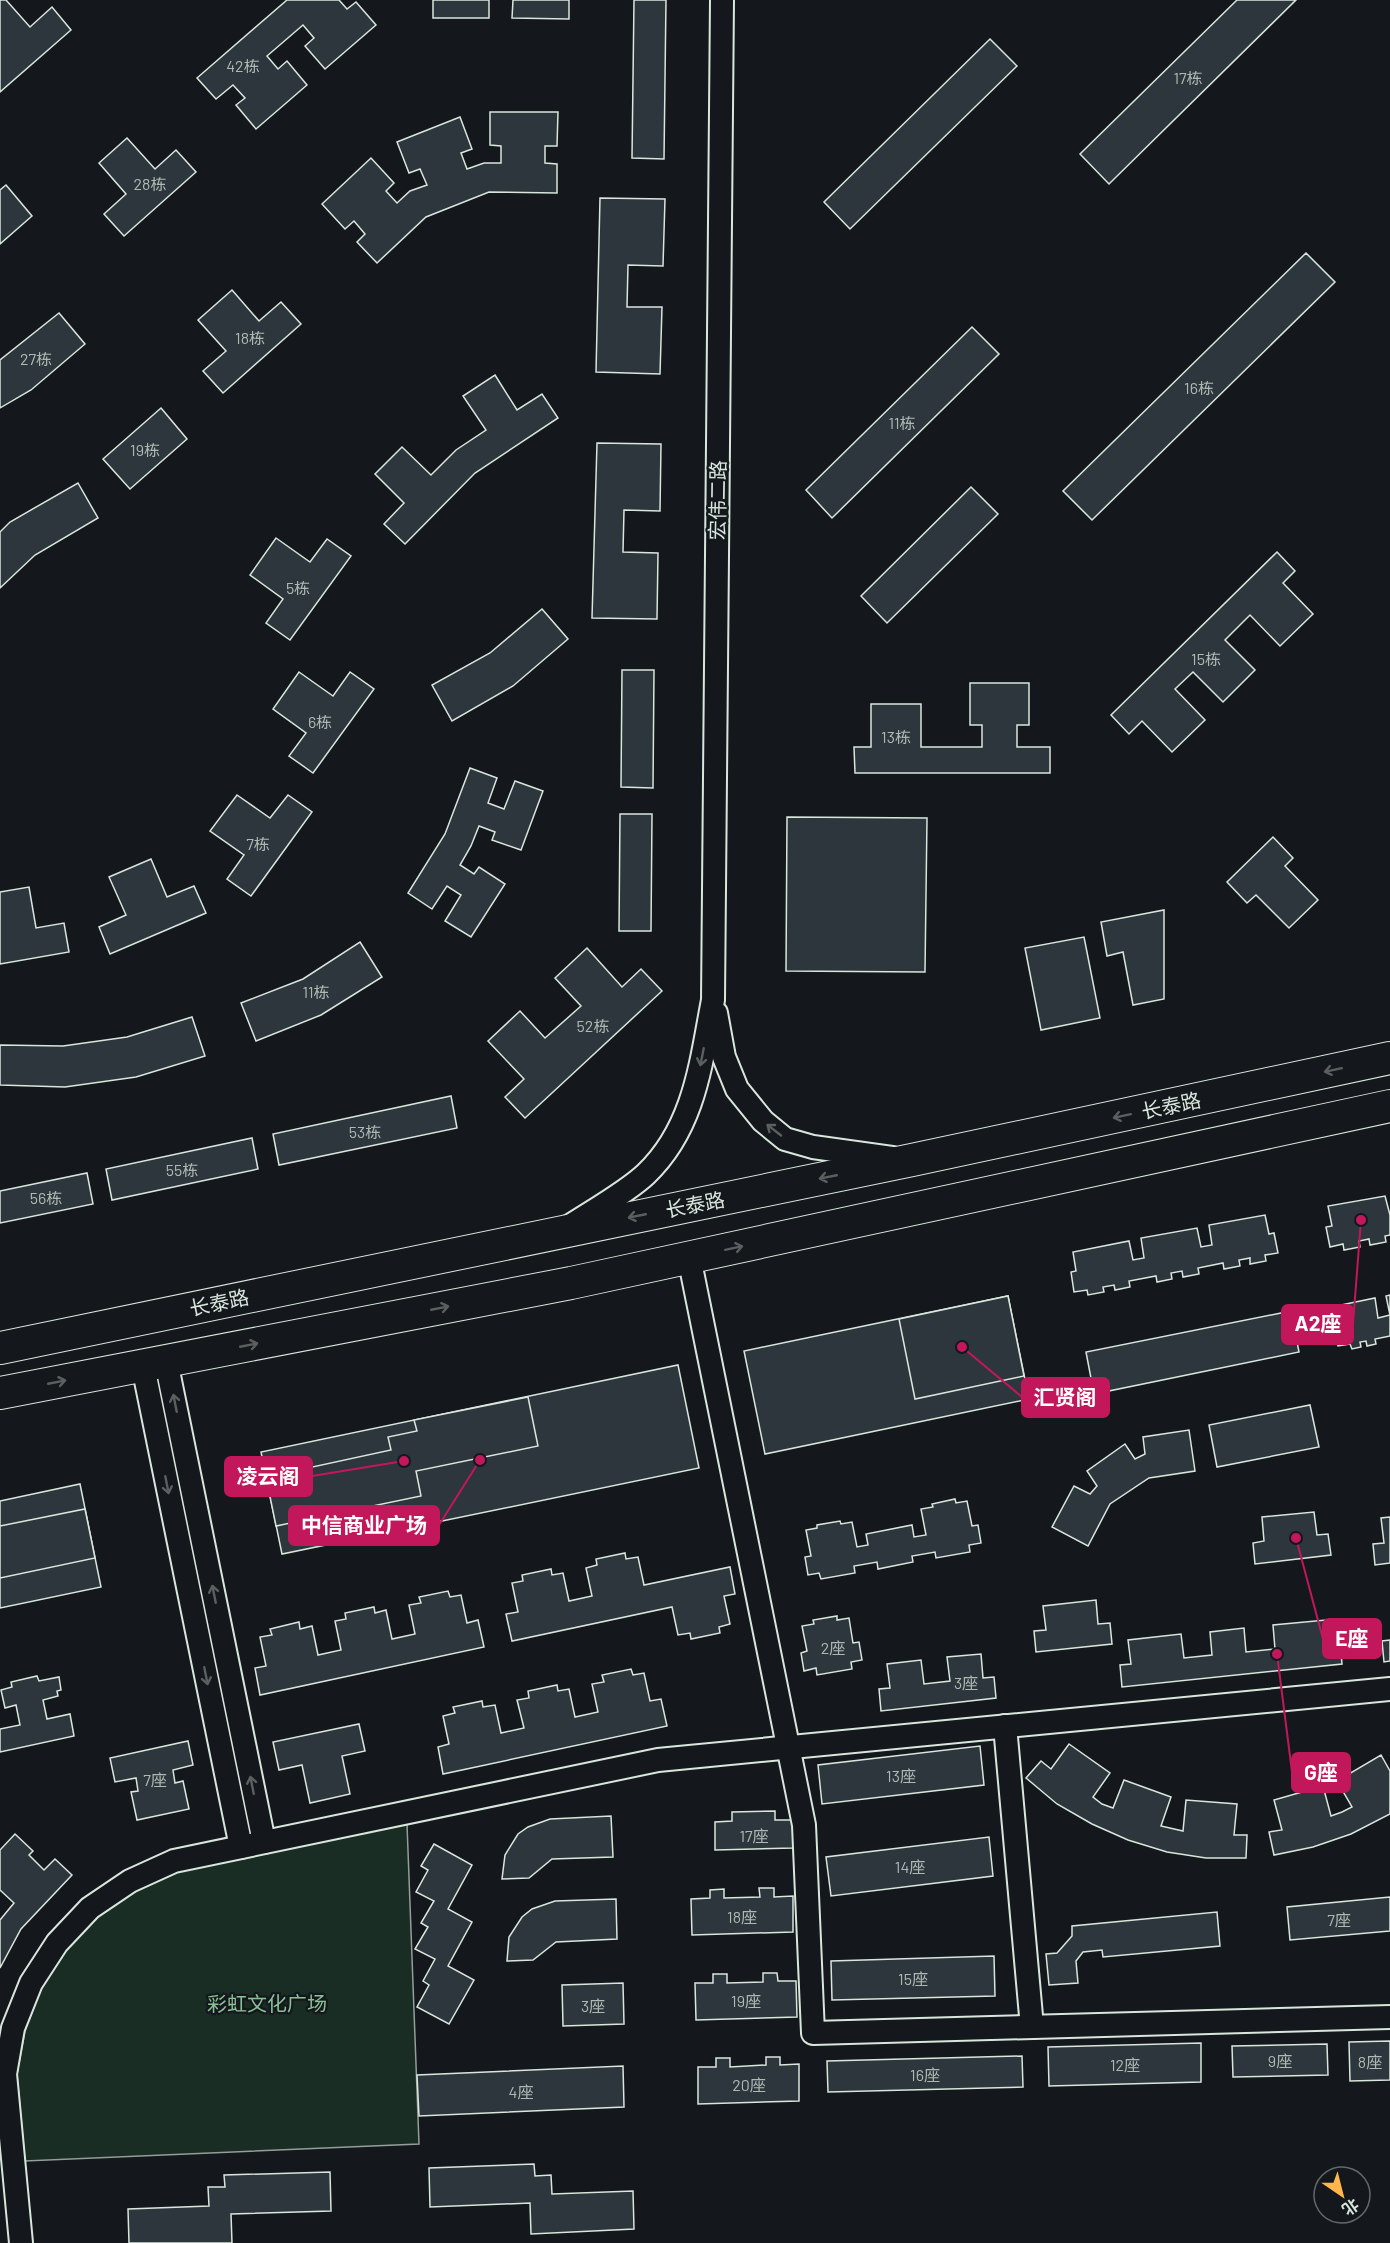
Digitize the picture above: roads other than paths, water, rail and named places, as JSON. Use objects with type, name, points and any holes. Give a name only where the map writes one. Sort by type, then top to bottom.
[{"type":"highway","name":"长泰路","points":[[0,1348],[912,1160],[1390,1058]]},
{"type":"highway","points":[[0,1394],[571,1283],[1390,1106]]},
{"type":"street","name":"宏伟二路","points":[[713,1000],[722,0]]},
{"type":"street","points":[[713,1000],[724,1057],[737,1089],[763,1121],[785,1139],[813,1147],[912,1160]]},
{"type":"street","points":[[564,1230],[646,1174],[667,1149],[683,1122],[696,1088],[713,1000]]},
{"type":"street","points":[[689,1257],[804,1825],[813,2033],[1390,2018]]},
{"type":"street","points":[[155,1363],[264,1842]]},
{"type":"street","points":[[155,1363],[241,1847]]},
{"type":"street","points":[[21,2243],[5,2074],[13,2028],[31,1983],[57,1943],[90,1908],[130,1881],[174,1861],[658,1760],[1390,1689]]},
{"type":"street","points":[[1005,1726],[1032,2027]]},
{"type":"place","name":"A2座","points":[[1361,1220]]},
{"type":"place","name":"汇贤阁","points":[[962,1347]]},
{"type":"place","name":"中信商业广场","points":[[480,1460]]},
{"type":"place","name":"凌云阁","points":[[404,1461]]},
{"type":"place","name":"E座","points":[[1296,1538]]},
{"type":"place","name":"G座","points":[[1277,1654]]},
{"type":"park label","name":"彩虹文化广场","points":[[267,2003]]}]
